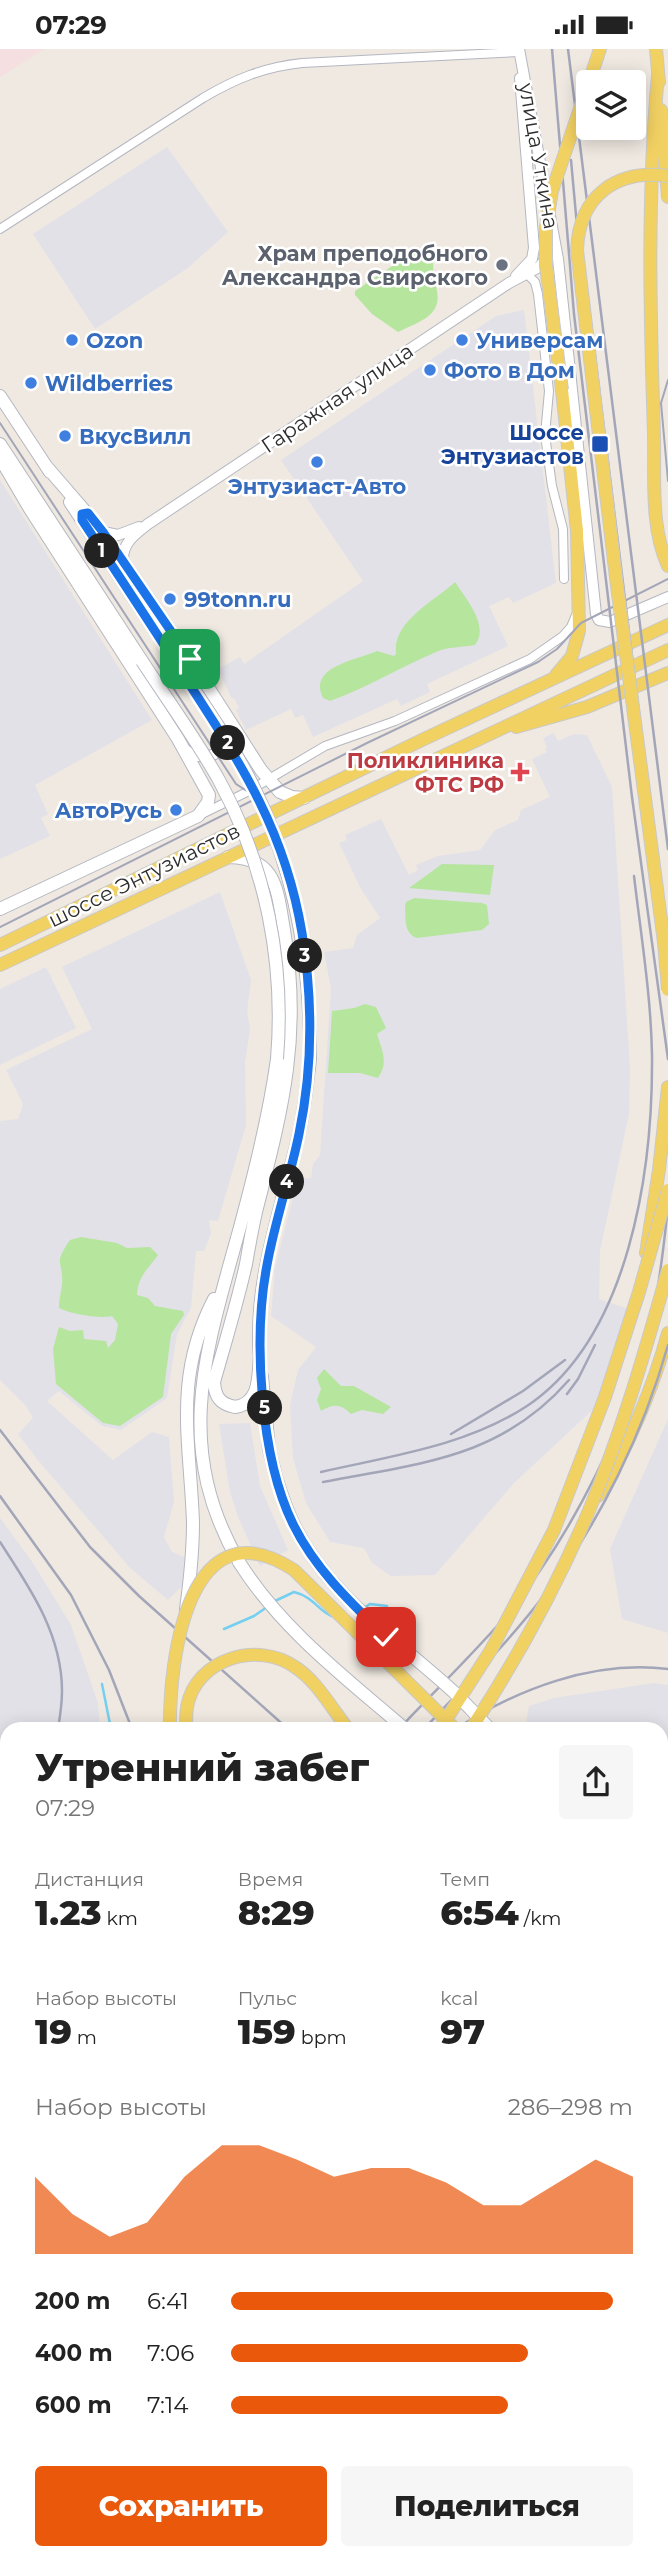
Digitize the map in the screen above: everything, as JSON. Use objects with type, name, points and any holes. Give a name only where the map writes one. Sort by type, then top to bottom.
[{"type":"main road","points":[[593,70],[600,49]]},
{"type":"main road","points":[[656,49],[668,197]]},
{"type":"main road","points":[[659,75],[652,139],[651,339],[656,504],[659,540],[668,566]]},
{"type":"main road","points":[[552,680],[572,656],[577,645],[579,602],[577,531],[546,266],[546,227],[552,191],[576,120]]},
{"type":"main road","points":[[668,176],[635,176],[618,181],[603,190],[591,202],[582,218],[578,250],[613,560],[664,941],[668,990]]},
{"type":"main road","points":[[0,396],[46,466],[86,517],[240,762],[273,829],[286,866],[302,933],[309,986],[310,1059],[299,1136],[267,1268],[261,1305],[260,1354],[254,1397],[248,1403],[235,1407],[221,1401],[215,1391],[214,1382],[284,1097],[292,1030],[292,999],[279,902],[269,871],[262,864],[243,857],[228,857]]},
{"type":"main road","points":[[0,444],[219,781],[247,840],[263,888],[277,966],[277,1059],[271,1104],[206,1360],[199,1429],[201,1459],[219,1524],[252,1582],[290,1626],[397,1722]]},
{"type":"main road","points":[[0,459],[183,748],[209,795],[208,802],[198,816],[3,908]]},
{"type":"main road","points":[[86,517],[103,532],[268,779],[280,792],[304,798]]},
{"type":"main road","name":"шоссе Энтузиастов","points":[[0,945],[668,625]]},
{"type":"main road","name":"шоссе Энтузиастов","points":[[0,965],[668,650]]},
{"type":"main road","points":[[479,738],[587,707],[668,673]]},
{"type":"main road","points":[[639,1292],[659,1170],[668,1087]]},
{"type":"main road","points":[[241,1225],[275,1140]]},
{"type":"main road","points":[[445,1722],[491,1650],[554,1530],[605,1397],[668,1190]]},
{"type":"main road","points":[[476,1722],[504,1680],[562,1571],[589,1511],[625,1412],[668,1270]]},
{"type":"main road","points":[[170,1722],[173,1675],[186,1609],[193,1525],[185,1408],[191,1363],[206,1315],[226,1276]]},
{"type":"main road","points":[[589,1511],[614,1471],[668,1333]]},
{"type":"main road","points":[[260,1354],[270,1449],[276,1477],[293,1525],[324,1573],[347,1599],[386,1637],[455,1694],[482,1722]]},
{"type":"main road","points":[[186,1609],[196,1586],[206,1572],[222,1561],[239,1555],[257,1554],[275,1558],[294,1570],[448,1722]]},
{"type":"main road","points":[[186,1722],[187,1707],[194,1689],[204,1675],[223,1661],[258,1654],[279,1657],[298,1668],[343,1722]]},
{"type":"street","points":[[0,229],[203,98],[229,82],[254,72],[302,63],[519,50]]},
{"type":"street","name":"улица Уткина","points":[[519,50],[555,238],[545,260],[527,274]]},
{"type":"street","name":"улица Уткина","points":[[509,283],[528,264],[534,248],[519,50]]},
{"type":"street","points":[[555,238],[596,617],[603,622],[610,622],[668,597]]},
{"type":"street","points":[[527,274],[535,282],[538,294],[549,391],[545,435],[552,486],[563,529],[564,579]]},
{"type":"street","name":"Гаражная улица","points":[[123,561],[127,542],[148,524],[509,283],[527,274]]},
{"type":"street","name":"Гаражная улица","points":[[103,532],[109,535],[122,534],[148,524]]},
{"type":"street","points":[[198,816],[325,746],[395,721],[530,659],[563,636],[571,627],[579,602]]},
{"type":"street","points":[[183,748],[200,757],[217,754],[227,741],[229,720]]},
{"type":"shaded area","points":[[0,49],[44,49],[0,77]]},
{"type":"shaded area","points":[[167,147],[228,232],[188,268],[95,329],[33,234]]},
{"type":"shaded area","points":[[524,310],[556,583],[513,603],[509,597],[489,606],[508,646],[427,684],[430,692],[401,706],[397,699],[313,737],[303,715],[295,718],[291,709],[246,730],[236,710],[239,708],[218,669],[240,657],[244,664],[363,581],[281,460],[496,316]]},
{"type":"shaded area","points":[[0,480],[152,720],[35,785],[48,814],[41,818],[50,836],[0,859]]},
{"type":"shaded area","points":[[554,733],[558,741],[574,734],[587,735],[612,787],[630,1068],[629,1114],[600,1251],[599,1299],[634,1311],[600,1403],[513,1484],[435,1575],[391,1576],[372,1563],[364,1548],[330,1542],[306,1503],[293,1458],[290,1405],[298,1370],[316,1347],[271,1316],[275,1267],[298,1178],[311,1178],[313,1164],[320,1155],[331,988],[324,952],[353,948],[357,935],[380,918],[361,889],[339,843],[347,840],[345,835],[381,819],[409,875],[418,870],[416,865],[438,856],[480,850],[495,830],[518,820],[521,810],[550,797],[532,759],[547,752],[543,738]]},
{"type":"shaded area","points":[[220,892],[251,980],[247,1011],[250,1029],[245,1063],[246,1125],[218,1221],[209,1220],[211,1233],[204,1251],[196,1251],[191,1308],[177,1334],[167,1398],[121,1430],[102,1426],[59,1391],[47,1401],[113,1460],[152,1432],[169,1437],[174,1502],[164,1537],[172,1552],[186,1558],[196,1572],[168,1600],[130,1568],[18,1434],[33,1418],[26,1406],[0,1380],[0,1121],[18,1119],[23,1104],[6,1070],[92,1029],[62,967]]},
{"type":"shaded area","points":[[46,967],[76,1028],[0,1065],[0,989]]},
{"type":"shaded area","points":[[668,1419],[668,1633],[622,1619],[610,1549]]},
{"type":"shaded area","points":[[250,1423],[260,1486],[288,1550],[279,1555],[283,1562],[271,1560],[260,1566],[230,1492],[219,1424]]},
{"type":"shaded area","points":[[0,1518],[33,1563],[71,1625],[98,1703],[99,1722],[0,1722]]},
{"type":"shaded area","points":[[654,1683],[668,1685],[668,1722],[526,1722],[529,1706],[554,1698]]},
{"type":"green space","points":[[420,251],[433,262],[438,300],[432,313],[398,332],[372,314],[355,295],[355,291],[401,260]]},
{"type":"green space","points":[[455,582],[478,621],[479,638],[475,645],[440,650],[344,696],[330,701],[323,698],[320,687],[322,678],[328,671],[377,651],[394,656],[401,631],[408,622]]},
{"type":"green space","points":[[442,864],[494,865],[490,895],[409,888]]},
{"type":"green space","points":[[414,898],[482,903],[487,905],[489,924],[482,930],[417,938],[409,933],[406,920],[406,902]]},
{"type":"green space","points":[[365,1004],[376,1007],[386,1028],[377,1034],[384,1056],[378,1078],[360,1073],[328,1073],[332,1011]]},
{"type":"green space","points":[[81,1237],[117,1243],[127,1248],[150,1247],[158,1255],[141,1278],[137,1295],[148,1298],[155,1306],[183,1311],[184,1315],[171,1334],[163,1397],[120,1426],[103,1423],[56,1384],[53,1349],[59,1327],[70,1331],[83,1330],[84,1339],[106,1341],[108,1348],[115,1340],[118,1324],[112,1316],[85,1315],[59,1308],[62,1284],[61,1254],[70,1240]]},
{"type":"green space","points":[[324,1369],[341,1386],[354,1386],[391,1407],[383,1414],[362,1410],[351,1414],[337,1406],[321,1411],[317,1400],[321,1389],[317,1378]]},
{"type":"waterway","points":[[275,1601],[294,1592],[307,1597],[334,1617]]},
{"type":"waterway","points":[[364,1608],[370,1604],[387,1606]]},
{"type":"waterway","points":[[224,1629],[267,1607]]},
{"type":"waterway","points":[[102,1684],[110,1722]]},
{"type":"tram line","points":[[668,380],[661,403],[668,481]]},
{"type":"tram line","points":[[0,423],[236,784],[253,795],[263,796]]},
{"type":"tram line","points":[[0,927],[367,743],[538,662],[557,649],[581,623],[668,579]]},
{"type":"railway","points":[[552,49],[574,314],[632,797],[668,1059]]},
{"type":"railway","points":[[568,49],[668,849]]},
{"type":"railway","points":[[571,160],[578,237],[655,843],[668,973]]},
{"type":"railway","points":[[321,1472],[427,1448],[504,1420],[527,1406],[562,1376],[590,1338],[612,1295],[628,1248],[640,1198],[647,1149],[651,1100],[651,1033],[634,876]]},
{"type":"railway","points":[[406,1722],[498,1625],[525,1592],[574,1516],[596,1476],[615,1433],[645,1349],[659,1283],[668,1208]]},
{"type":"railway","points":[[567,1394],[578,1379],[595,1345]]},
{"type":"railway","points":[[431,1722],[517,1629],[584,1537],[633,1443],[668,1345]]},
{"type":"railway","points":[[451,1434],[523,1391],[565,1360]]},
{"type":"railway","points":[[323,1482],[425,1462],[486,1442],[515,1427],[543,1406],[569,1380]]},
{"type":"railway","points":[[0,1430],[90,1547],[139,1596],[280,1722]]},
{"type":"railway","points":[[0,1496],[71,1595],[109,1670],[129,1722]]},
{"type":"railway","points":[[0,1542],[33,1594],[57,1650],[62,1691],[59,1722]]},
{"type":"railway","points":[[468,1722],[504,1701],[530,1690],[584,1673],[640,1667],[668,1669]]},
{"type":"place","name":"Храм преподобного Александра Свирского","points":[[502,265]]},
{"type":"place","name":"Ozon","points":[[72,340]]},
{"type":"place","name":"Универсам","points":[[462,340]]},
{"type":"place","name":"Фото в Дом","points":[[430,370]]},
{"type":"place","name":"Wildberries","points":[[31,383]]},
{"type":"place","name":"ВкусВилл","points":[[65,436]]},
{"type":"place","name":"Шоссе Энтузиастов","points":[[600,444]]},
{"type":"place","name":"Энтузиаст-Авто","points":[[317,462]]},
{"type":"place","name":"99tonn.ru","points":[[170,599]]},
{"type":"place","name":"Поликлиника ФТС РФ","points":[[520,772]]},
{"type":"place","name":"АвтоРусь","points":[[176,810]]},
{"type":"route","points":[[190,659],[103,532],[88,513],[82,514],[82,520],[240,762],[273,829],[286,866],[302,933],[309,986],[310,1059],[299,1136],[273,1236],[261,1305],[260,1354],[265,1415],[276,1477],[293,1525],[324,1573],[386,1637]]}]
